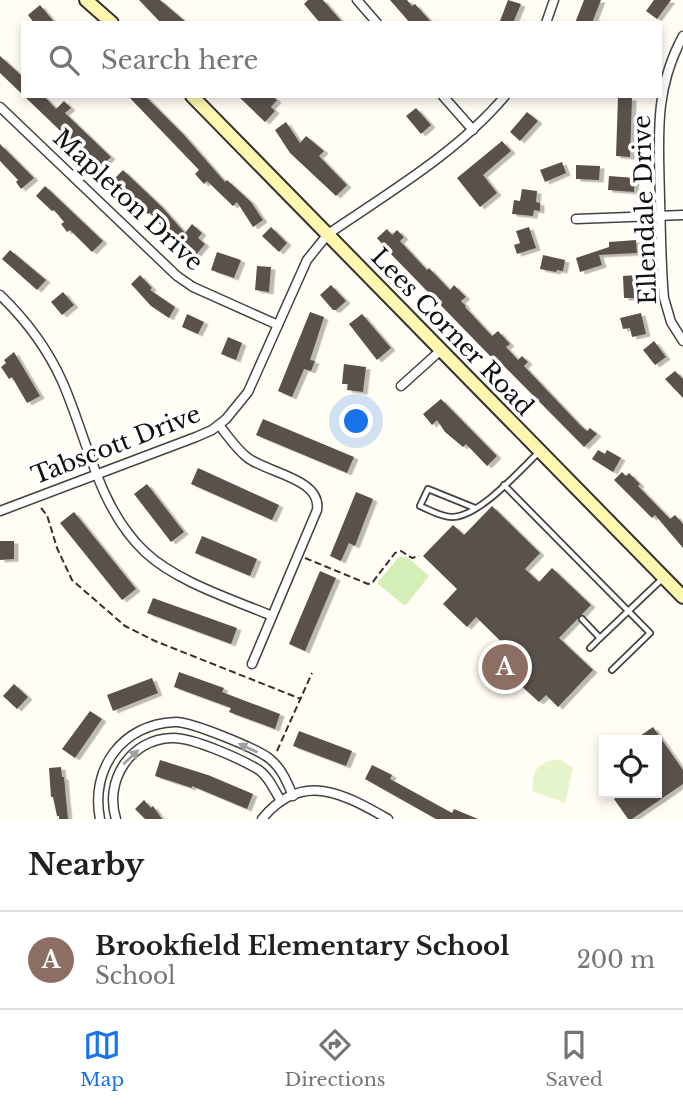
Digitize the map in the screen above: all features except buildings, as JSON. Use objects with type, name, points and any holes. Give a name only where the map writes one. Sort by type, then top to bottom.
[{"type":"street","points":[[86,0],[110,21]]},
{"type":"street","points":[[357,0],[375,21]]},
{"type":"street","points":[[547,21],[554,0]]},
{"type":"street","name":"Ellendale Drive","points":[[662,94],[667,70],[683,36]]},
{"type":"street","name":"Lees Corner Road","points":[[194,98],[683,597]]},
{"type":"street","points":[[445,98],[473,130]]},
{"type":"street","name":"Tabscott Drive","points":[[0,511],[196,437],[219,425],[238,407],[248,392],[307,260],[328,234],[473,130],[503,98]]},
{"type":"street","name":"Ellendale Drive","points":[[661,98],[659,109],[664,298],[671,322],[683,341]]},
{"type":"street","name":"Mapleton Drive","points":[[0,107],[177,276],[210,296],[278,325]]},
{"type":"street","points":[[576,219],[683,215]]},
{"type":"street","points":[[0,295],[27,323],[54,364],[97,475],[120,521],[149,556],[177,574],[272,617]]},
{"type":"street","points":[[401,386],[441,350]]},
{"type":"street","points":[[219,425],[247,457],[308,486],[317,499],[317,510],[252,664]]},
{"type":"street","points":[[100,819],[96,800],[104,768],[119,745],[143,728],[176,721],[201,727],[269,758],[283,774],[293,796]]},
{"type":"street","points":[[116,819],[112,807],[113,787],[120,768],[141,748],[161,739],[197,742],[259,770],[268,779],[281,801]]},
{"type":"street","points":[[262,819],[281,801],[310,791],[340,793],[388,819]]},
{"type":"lane","points":[[475,508],[428,489],[420,506],[446,517],[454,517],[475,508],[540,452]]},
{"type":"lane","points":[[504,485],[650,633],[612,670]]},
{"type":"lane","points":[[590,648],[664,577]]},
{"type":"lane","points":[[582,620],[600,638]]},
{"type":"path","points":[[41,508],[47,515],[57,548],[72,580],[125,626],[155,641],[301,699]]},
{"type":"path","points":[[304,557],[370,584],[395,553],[401,551],[412,558],[419,556]]},
{"type":"path","points":[[277,751],[312,673]]},
{"type":"green space","points":[[399,557],[407,557],[429,576],[405,606],[377,583]]},
{"type":"green space","points":[[561,760],[573,768],[565,803],[533,791],[536,771],[542,764]]},
{"type":"place","name":"Brookfield Elementary School","points":[[505,667]]}]
